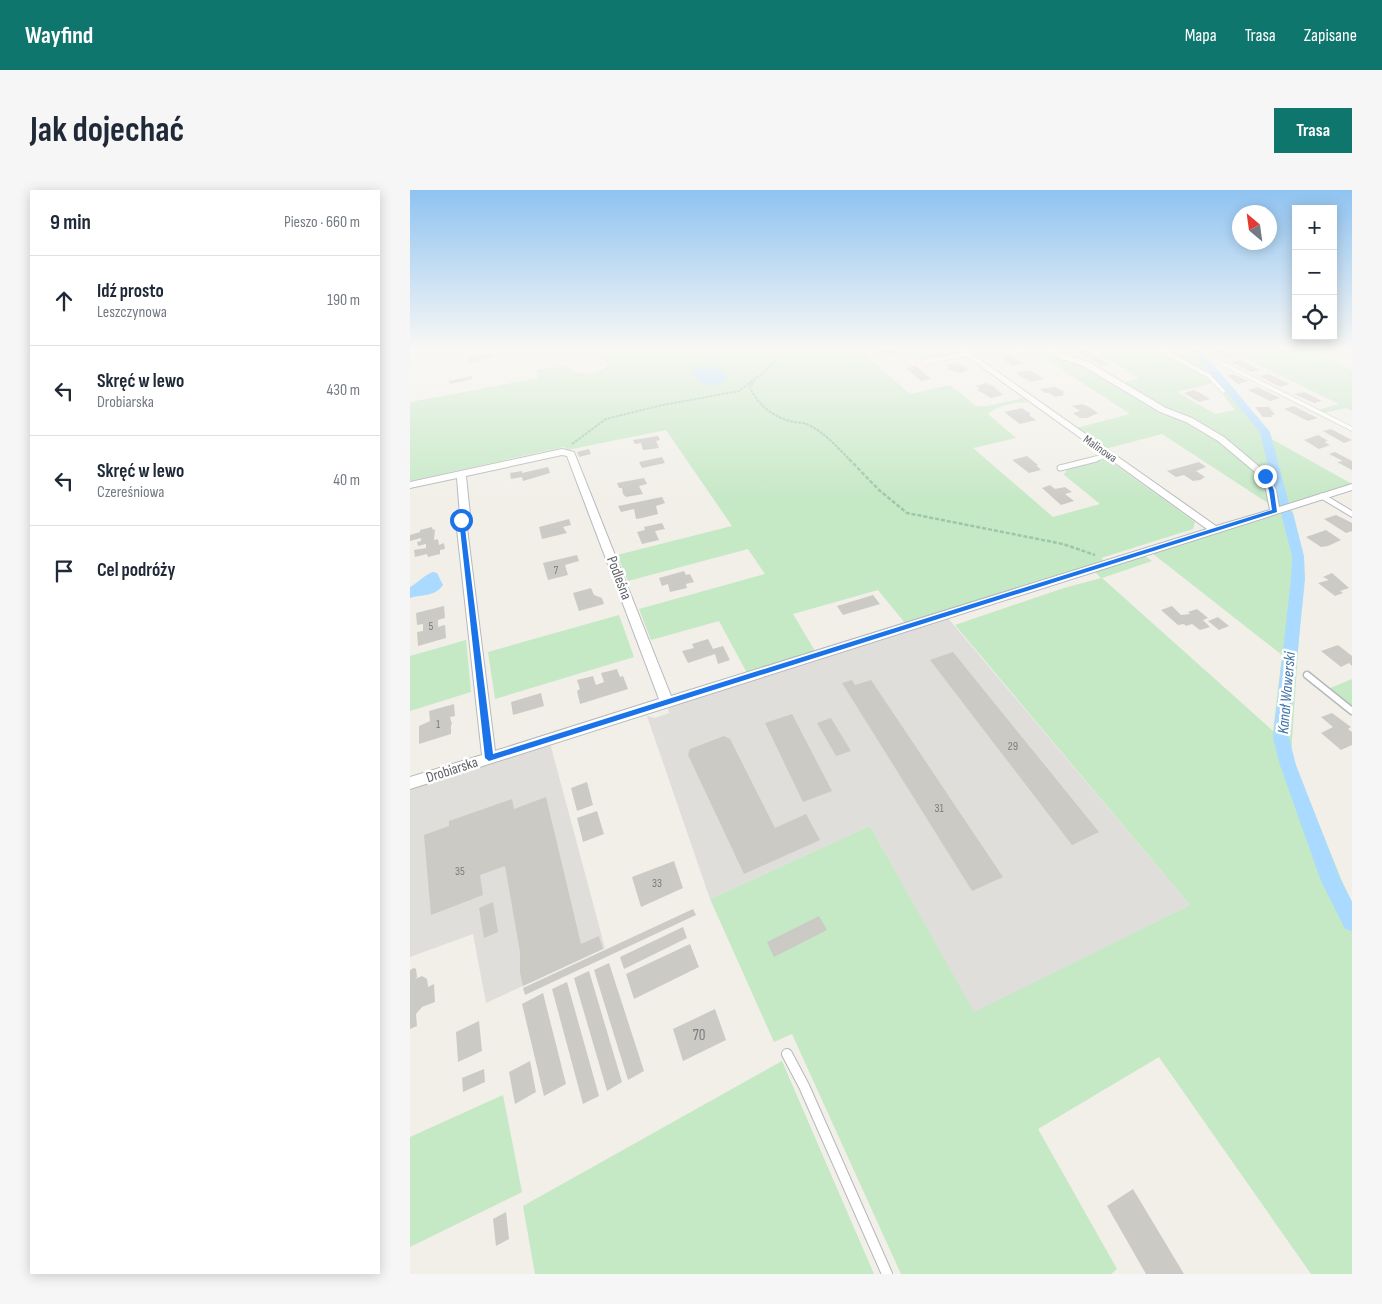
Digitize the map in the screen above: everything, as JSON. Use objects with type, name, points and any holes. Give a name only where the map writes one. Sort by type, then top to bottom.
[{"type":"street","name":"Malinowa","points":[[1031,400],[1215,530]]},
{"type":"street","points":[[1146,400],[1163,410],[1189,420],[1221,439],[1265,476],[1271,490],[1275,511]]},
{"type":"street","points":[[410,485],[568,452]]},
{"type":"street","name":"Podleśna","points":[[568,452],[667,702]]},
{"type":"street","points":[[461,474],[466,515],[461,520],[489,758]]},
{"type":"street","name":"Drobiarska","points":[[410,783],[1352,487]]},
{"type":"lane","points":[[1294,400],[1352,429]]},
{"type":"lane","points":[[1060,468],[1109,455]]},
{"type":"lane","points":[[1322,496],[1352,514]]},
{"type":"lane","points":[[1307,675],[1352,711]]},
{"type":"lane","points":[[787,1054],[804,1086],[887,1274]]},
{"type":"path","points":[[568,452],[606,419],[693,400]]},
{"type":"path","points":[[756,400],[762,406],[788,421],[807,424],[829,438],[879,490],[907,513],[1063,544],[1112,561]]},
{"type":"shaded area","points":[[947,617],[1190,905],[974,1013],[870,826],[710,899],[647,716],[655,718],[669,713],[670,706]]},
{"type":"shaded area","points":[[550,743],[605,948],[486,1003],[473,934],[410,957],[410,788]]},
{"type":"green space","points":[[423,400],[968,400],[976,406],[987,406],[1024,400],[1029,403],[1007,405],[988,414],[1016,438],[973,448],[1053,517],[1100,504],[1063,474],[1068,468],[1102,459],[1110,461],[1195,522],[1193,529],[1101,558],[1104,561],[905,623],[878,590],[793,614],[815,651],[747,673],[719,621],[651,640],[639,609],[765,574],[748,549],[628,581],[617,555],[732,526],[666,430],[567,450],[564,447],[410,481],[410,402]]},
{"type":"green space","points":[[1108,400],[1147,400],[1213,436],[1264,480],[1271,505],[1162,434],[1105,449],[1076,428],[1130,414]]},
{"type":"green space","points":[[1152,400],[1190,400],[1215,414],[1235,410],[1227,400],[1242,400],[1269,432],[1270,438],[1352,484],[1278,506],[1270,476],[1263,473],[1231,444]]},
{"type":"green space","points":[[1330,400],[1352,400],[1352,411],[1346,408],[1324,413],[1318,410],[1339,404]]},
{"type":"green space","points":[[1292,510],[1304,562],[1291,755],[1352,902],[1352,1274],[1311,1274],[1159,1057],[1038,1129],[1117,1269],[1111,1274],[901,1274],[792,1034],[774,1042],[710,899],[870,826],[974,1012],[1190,905],[955,625],[1064,588],[1101,578],[1094,571],[1145,556],[1152,561],[1102,578],[1273,731],[1282,655],[1152,553]]},
{"type":"green space","points":[[619,615],[634,657],[495,699],[488,652]]},
{"type":"green space","points":[[466,640],[471,692],[410,711],[410,656]]},
{"type":"green space","points":[[1352,679],[1352,708],[1328,689]]},
{"type":"green space","points":[[782,1061],[874,1274],[535,1274],[523,1206]]},
{"type":"green space","points":[[503,1095],[522,1192],[410,1247],[410,1137]]},
{"type":"water","points":[[433,572],[437,573],[443,585],[440,589],[436,592],[410,598],[410,587]]},
{"type":"building","points":[[1306,400],[1322,401],[1314,403]]},
{"type":"building","points":[[1082,404],[1098,413],[1087,418],[1080,418],[1073,413],[1080,411],[1072,406]]},
{"type":"building","points":[[1294,406],[1318,418],[1308,421],[1284,409]]},
{"type":"building","points":[[1255,407],[1269,407],[1275,415],[1271,415],[1273,417],[1263,417]]},
{"type":"building","points":[[1022,408],[1036,420],[1020,424],[1004,412]]},
{"type":"building","points":[[1331,429],[1352,440],[1344,443],[1323,431]]},
{"type":"building","points":[[1318,435],[1328,441],[1324,442],[1330,445],[1319,449],[1304,440]]},
{"type":"building","points":[[658,436],[660,440],[656,441],[659,448],[643,450],[641,443],[635,444],[633,440]]},
{"type":"building","points":[[589,449],[591,454],[579,457],[577,452]]},
{"type":"building","points":[[1335,452],[1352,461],[1352,470],[1337,462],[1343,461],[1329,454]]},
{"type":"building","points":[[1027,456],[1041,470],[1029,473],[1012,460]]},
{"type":"building","points":[[662,457],[665,463],[642,468],[639,462]]},
{"type":"building","points":[[1199,462],[1206,467],[1196,471],[1205,477],[1200,480],[1193,481],[1184,475],[1176,477],[1167,471]]},
{"type":"building","points":[[548,467],[550,473],[523,481],[522,477],[511,479],[510,473],[522,471],[522,473]]},
{"type":"building","points":[[644,478],[647,484],[639,486],[643,494],[626,497],[623,494],[622,488],[619,488],[617,483]]},
{"type":"building","points":[[1050,485],[1055,489],[1065,487],[1072,492],[1065,494],[1074,501],[1061,505],[1042,488]]},
{"type":"building","points":[[662,497],[665,503],[656,506],[658,514],[642,518],[636,519],[634,509],[621,512],[618,506]]},
{"type":"building","points":[[1336,515],[1352,523],[1352,531],[1346,533],[1324,519]]},
{"type":"building","points":[[569,519],[571,525],[563,527],[567,533],[542,539],[539,527]]},
{"type":"building","points":[[662,523],[665,529],[655,531],[659,540],[642,544],[637,532],[645,530],[644,527]]},
{"type":"building","points":[[432,527],[433,530],[435,529],[434,540],[438,539],[439,545],[444,543],[445,549],[440,550],[440,554],[428,557],[427,554],[415,557],[414,550],[426,548],[426,544],[418,546],[417,542],[421,541],[421,538],[410,541],[410,535]]},
{"type":"building","points":[[1326,530],[1341,540],[1321,547],[1306,537]]},
{"type":"building","points":[[577,555],[579,561],[565,565],[568,575],[548,580],[543,563]]},
{"type":"building","points":[[684,571],[686,575],[690,574],[694,582],[686,584],[687,588],[670,592],[668,584],[662,586],[659,578]]},
{"type":"building","points":[[1332,573],[1349,588],[1340,591],[1343,593],[1335,596],[1318,583],[1329,580],[1323,577]]},
{"type":"building","points":[[591,588],[594,595],[602,598],[604,604],[579,611],[573,593]]},
{"type":"building","points":[[873,595],[880,604],[843,615],[837,606]]},
{"type":"building","points":[[444,606],[445,618],[438,620],[438,627],[445,625],[446,638],[418,646],[417,632],[423,631],[423,624],[417,625],[416,613]]},
{"type":"building","points":[[1172,606],[1181,615],[1190,614],[1188,612],[1197,609],[1208,618],[1203,620],[1210,627],[1200,630],[1192,624],[1186,626],[1184,624],[1178,625],[1161,610]]},
{"type":"building","points":[[1218,617],[1229,626],[1219,630],[1208,621]]},
{"type":"building","points":[[708,639],[713,649],[723,646],[730,660],[718,664],[715,654],[688,663],[682,651],[694,648],[692,644]]},
{"type":"building","points":[[1338,645],[1352,656],[1352,666],[1349,663],[1341,667],[1321,651]]},
{"type":"building","points":[[953,652],[1099,832],[1072,845],[930,660]]},
{"type":"building","points":[[617,669],[620,677],[623,676],[628,689],[580,704],[577,691],[580,689],[577,680],[593,676],[596,685],[604,682],[601,673]]},
{"type":"building","points":[[852,680],[855,685],[871,680],[1003,877],[972,891],[842,683]]},
{"type":"building","points":[[541,693],[544,706],[513,715],[511,702]]},
{"type":"building","points":[[454,704],[455,716],[450,717],[452,724],[451,734],[419,744],[419,726],[430,721],[429,711]]},
{"type":"building","points":[[1332,713],[1351,727],[1348,729],[1352,732],[1352,745],[1341,750],[1321,733],[1333,727],[1321,717]]},
{"type":"building","points":[[792,714],[832,791],[803,802],[765,723]]},
{"type":"building","points":[[831,718],[851,751],[836,756],[817,723]]},
{"type":"building","points":[[724,736],[730,739],[775,828],[806,814],[820,840],[744,874],[688,755],[690,749]]},
{"type":"building","points":[[587,782],[593,805],[577,811],[571,788]]},
{"type":"building","points":[[546,797],[581,944],[599,936],[603,949],[523,986],[520,973],[520,952],[505,866],[480,875],[483,895],[431,915],[424,835],[449,826],[449,821],[512,799],[514,809]]},
{"type":"building","points":[[597,811],[604,834],[583,842],[577,818]]},
{"type":"building","points":[[674,861],[683,888],[641,907],[632,877]]},
{"type":"building","points":[[493,902],[498,932],[484,938],[479,908]]},
{"type":"building","points":[[693,909],[696,915],[525,995],[523,988]]},
{"type":"building","points":[[819,916],[827,930],[774,957],[767,942]]},
{"type":"building","points":[[683,927],[687,938],[624,969],[620,957]]},
{"type":"building","points":[[690,944],[699,967],[634,999],[626,974]]},
{"type":"building","points":[[609,963],[644,1071],[628,1080],[594,970]]},
{"type":"building","points":[[416,969],[417,977],[415,979],[422,976],[427,979],[428,987],[434,984],[435,1002],[422,1007],[416,1014],[417,1026],[410,1029],[410,970]]},
{"type":"building","points":[[589,971],[622,1082],[607,1091],[574,978]]},
{"type":"building","points":[[567,982],[599,1096],[583,1104],[552,989]]},
{"type":"building","points":[[543,993],[566,1084],[544,1096],[522,1004]]},
{"type":"building","points":[[715,1009],[726,1040],[683,1061],[673,1029]]},
{"type":"building","points":[[479,1021],[482,1051],[458,1062],[456,1032]]},
{"type":"building","points":[[530,1061],[536,1092],[515,1104],[509,1072]]},
{"type":"building","points":[[484,1069],[485,1082],[463,1092],[462,1078]]},
{"type":"building","points":[[1133,1189],[1184,1274],[1146,1274],[1107,1206]]},
{"type":"building","points":[[506,1212],[509,1239],[496,1246],[493,1219]]},
{"type":"waterway","name":"Kanał Wawerski","points":[[1238,400],[1265,432],[1283,504]]},
{"type":"waterway","name":"Kanał Wawerski","points":[[1287,513],[1298,556],[1298,579],[1281,738],[1288,765],[1331,881],[1352,922]]},
{"type":"route","points":[[461,520],[489,758],[860,643],[1101,564],[1275,511],[1271,490],[1265,476]]}]
